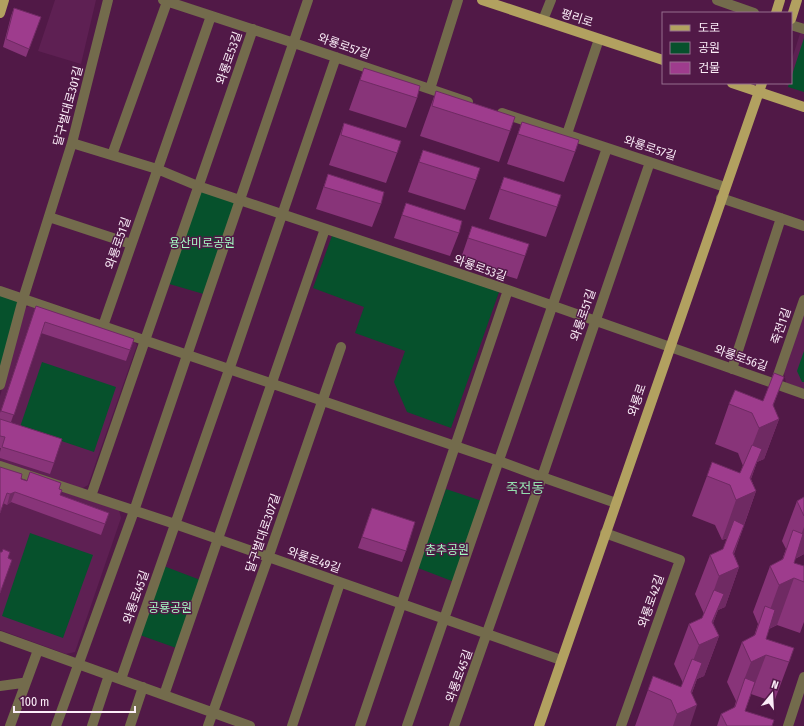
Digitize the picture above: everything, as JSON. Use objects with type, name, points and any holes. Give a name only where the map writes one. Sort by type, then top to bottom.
[{"type":"main road","points":[[0,13],[4,0]]},
{"type":"main road","name":"평리로","points":[[482,0],[662,60]]},
{"type":"main road","points":[[776,12],[780,0]]},
{"type":"main road","points":[[792,15],[797,0]]},
{"type":"main road","points":[[739,84],[760,87],[804,107]]},
{"type":"main road","name":"와룡로","points":[[538,726],[760,87]]},
{"type":"street","name":"달구벌대로301길","points":[[0,385],[23,299],[72,143],[108,0]]},
{"type":"street","points":[[56,726],[134,511],[308,0]]},
{"type":"street","points":[[430,89],[458,0]]},
{"type":"street","points":[[543,20],[551,0]]},
{"type":"street","points":[[717,0],[751,12]]},
{"type":"street","points":[[112,155],[165,1]]},
{"type":"street","name":"와룡로57길","points":[[165,1],[179,3],[211,16],[480,106]]},
{"type":"street","points":[[157,169],[211,16]]},
{"type":"street","points":[[792,25],[804,29]]},
{"type":"street","name":"와룡로53길","points":[[198,186],[253,29]]},
{"type":"street","points":[[566,134],[599,39]]},
{"type":"street","points":[[175,524],[336,57]]},
{"type":"street","name":"와룡로57길","points":[[494,110],[725,187]]},
{"type":"street","name":"와룡로53길","points":[[72,143],[157,169],[198,186],[508,290],[670,347]]},
{"type":"street","points":[[407,726],[445,619],[551,306],[607,148]]},
{"type":"street","name":"와룡로51길","points":[[542,477],[650,162]]},
{"type":"street","name":"와룡로51길","points":[[104,326],[157,169]]},
{"type":"street","points":[[91,496],[146,341],[198,186]]},
{"type":"street","points":[[721,198],[804,226]]},
{"type":"street","points":[[49,217],[132,244]]},
{"type":"street","points":[[732,369],[781,218]]},
{"type":"street","points":[[164,695],[325,229]]},
{"type":"street","points":[[360,726],[508,290]]},
{"type":"street","points":[[0,291],[456,446],[616,503]]},
{"type":"street","name":"죽전1길","points":[[775,384],[804,300]]},
{"type":"street","name":"달구벌대로307길","points":[[208,726],[341,347]]},
{"type":"street","name":"와룡로56길","points":[[670,347],[804,394]]},
{"type":"street","name":"와룡로49길","points":[[0,466],[175,524],[561,660]]},
{"type":"street","points":[[487,634],[542,477]]},
{"type":"street","name":"와룡로45길","points":[[121,679],[175,524]]},
{"type":"street","name":"와룡로42길","points":[[605,533],[680,560],[621,726]]},
{"type":"street","points":[[292,726],[340,582]]},
{"type":"street","name":"와룡로45길","points":[[454,726],[487,634]]},
{"type":"street","points":[[0,636],[250,726]]},
{"type":"street","points":[[10,726],[38,650]]},
{"type":"street","points":[[92,726],[109,675]]},
{"type":"street","points":[[788,726],[804,677]]},
{"type":"street","points":[[0,686],[22,682],[26,684]]},
{"type":"street","points":[[130,726],[143,687]]},
{"type":"shaded area","points":[[55,0],[96,0],[81,64],[38,51]]},
{"type":"shaded area","points":[[804,21],[804,91],[784,84],[792,84],[792,59]]},
{"type":"shaded area","points":[[31,305],[133,340],[137,345],[88,485],[81,489],[0,462],[0,396],[25,308]]},
{"type":"shaded area","points":[[804,308],[804,389],[786,383],[783,368]]},
{"type":"shaded area","points":[[0,471],[119,510],[121,518],[75,652],[66,654],[0,630]]},
{"type":"green space","points":[[804,38],[804,92],[788,87],[789,84],[792,84],[792,75]]},
{"type":"green space","name":"용산미로공원","points":[[198,189],[239,203],[207,295],[166,283]]},
{"type":"green space","points":[[333,233],[499,292],[451,428],[407,412],[394,382],[405,351],[355,333],[364,307],[313,288]]},
{"type":"green space","points":[[0,292],[21,300],[0,376]]},
{"type":"green space","points":[[804,351],[804,382],[802,382],[797,371]]},
{"type":"green space","points":[[42,362],[116,387],[94,452],[20,427]]},
{"type":"green space","name":"춘추공원","points":[[446,489],[485,502],[457,583],[418,568]]},
{"type":"green space","points":[[30,533],[93,555],[63,638],[2,616]]},
{"type":"green space","name":"공룡공원","points":[[161,565],[203,581],[179,649],[137,634]]},
{"type":"building","points":[[14,8],[41,17],[29,49],[6,39]]},
{"type":"building","points":[[364,68],[420,86],[417,98],[360,80]]},
{"type":"building","points":[[436,91],[515,117],[510,131],[432,106]]},
{"type":"building","points":[[522,122],[579,140],[575,152],[518,134]]},
{"type":"building","points":[[344,123],[401,141],[397,153],[341,135]]},
{"type":"building","points":[[423,150],[480,168],[476,180],[419,162]]},
{"type":"building","points":[[328,174],[384,192],[381,204],[324,187]]},
{"type":"building","points":[[504,177],[561,195],[557,207],[500,189]]},
{"type":"building","points":[[406,203],[462,221],[459,233],[402,215]]},
{"type":"building","points":[[472,226],[529,244],[525,256],[468,238]]},
{"type":"building","points":[[36,306],[134,339],[130,350],[45,322],[14,415],[1,411]]},
{"type":"building","points":[[774,373],[784,377],[773,405],[779,419],[759,428],[752,413],[729,404],[735,390],[763,401]]},
{"type":"building","points":[[0,419],[62,439],[54,463],[2,447],[5,437],[0,436]]},
{"type":"building","points":[[752,445],[762,449],[750,478],[756,491],[736,500],[730,485],[707,476],[712,462],[740,473]]},
{"type":"building","points":[[0,467],[22,474],[21,479],[27,481],[30,472],[61,483],[59,489],[62,490],[60,495],[109,513],[105,524],[15,492],[10,494],[7,493],[0,513]]},
{"type":"building","points":[[804,497],[804,516],[797,501]]},
{"type":"building","points":[[372,508],[415,522],[406,551],[362,537]]},
{"type":"building","points":[[734,520],[744,525],[733,553],[739,567],[719,576],[710,555],[723,549]]},
{"type":"building","points":[[793,530],[803,534],[794,563],[804,566],[804,582],[794,578],[779,585],[770,566],[783,559]]},
{"type":"building","points":[[3,549],[10,552],[8,558],[12,560],[0,593],[0,552],[2,552]]},
{"type":"building","points":[[714,590],[724,594],[712,622],[719,636],[699,645],[689,624],[702,618]]},
{"type":"building","points":[[765,606],[775,610],[766,639],[794,648],[789,662],[766,655],[751,662],[742,642],[755,635]]},
{"type":"building","points":[[692,659],[702,663],[691,692],[697,705],[677,714],[671,700],[648,690],[653,676],[681,687]]},
{"type":"building","points":[[745,678],[755,682],[745,711],[774,720],[772,726],[727,726],[721,714],[735,707]]},
{"type":"district","name":"죽전동","points":[[525,488]]}]
